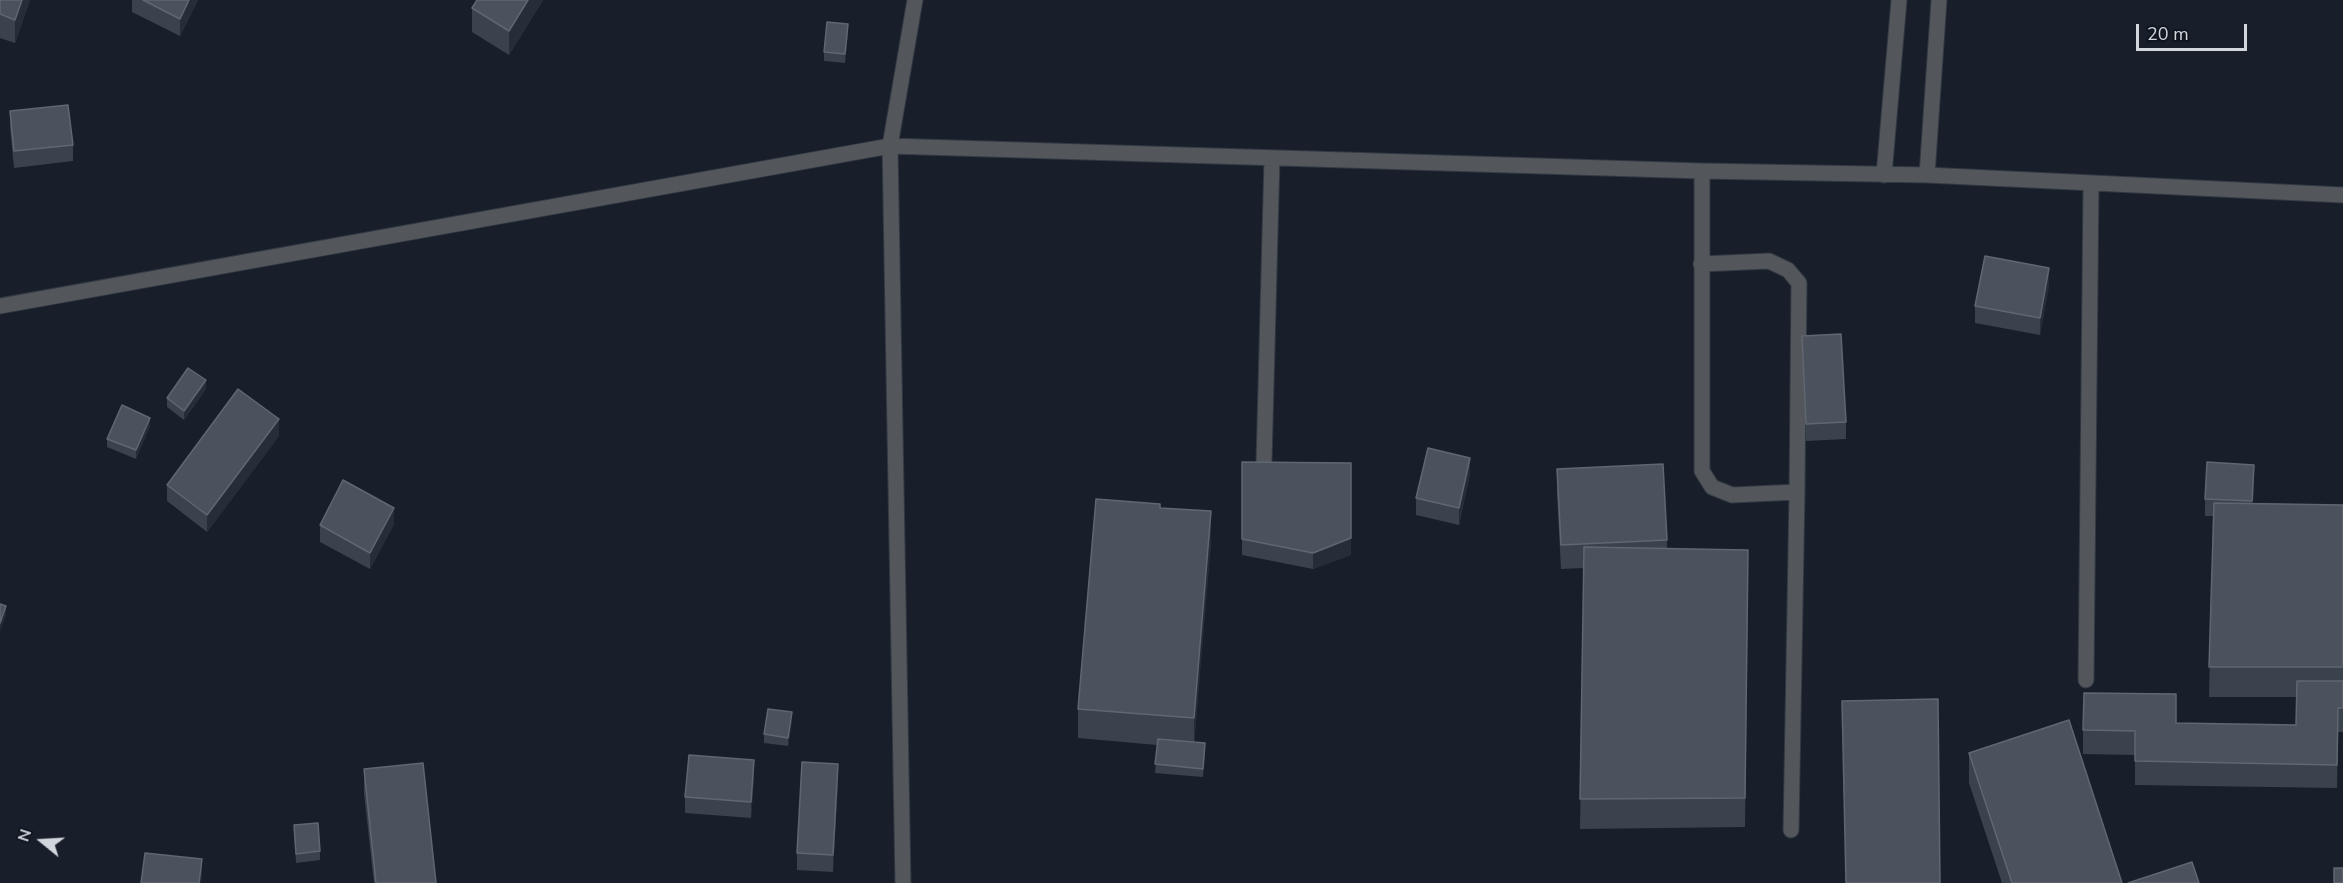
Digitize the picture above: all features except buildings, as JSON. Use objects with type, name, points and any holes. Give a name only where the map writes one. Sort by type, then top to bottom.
[{"type":"street","points":[[903,883],[890,146],[915,0]]},
{"type":"street","points":[[1884,175],[1899,0]]},
{"type":"street","points":[[1928,175],[1939,0]]},
{"type":"street","points":[[0,306],[890,146],[1702,171],[1928,175],[2343,195]]},
{"type":"street","points":[[1264,461],[1272,158]]},
{"type":"street","points":[[1702,171],[1702,471],[1712,487],[1732,495],[1797,492]]},
{"type":"street","points":[[2086,680],[2091,184]]},
{"type":"street","points":[[1701,264],[1769,261],[1788,270],[1799,283],[1791,830]]}]
